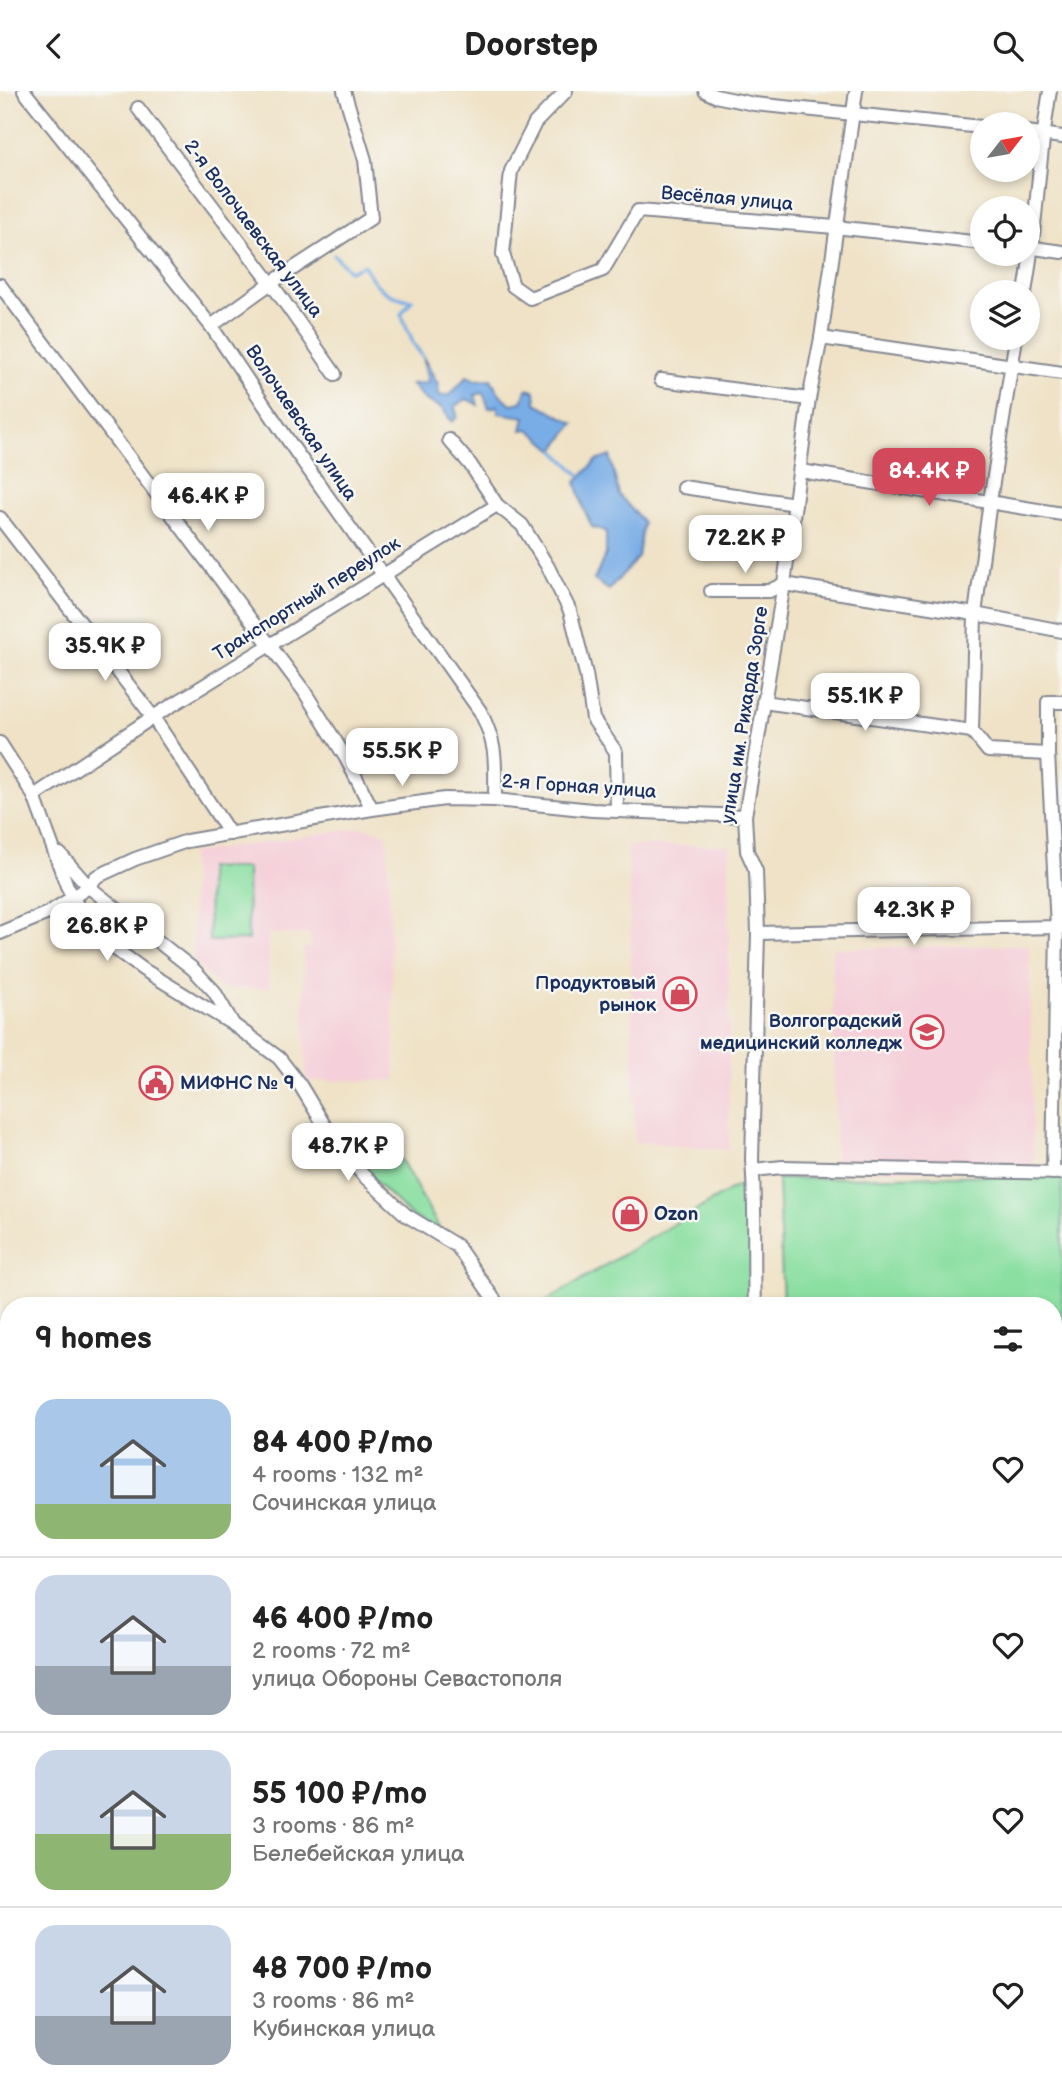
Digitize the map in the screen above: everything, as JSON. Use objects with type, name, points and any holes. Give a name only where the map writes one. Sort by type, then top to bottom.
[{"type":"street","name":"Волочаевская улица","points":[[24,91],[211,326],[480,711],[495,748],[495,800]]},
{"type":"street","points":[[211,326],[371,218],[365,160],[344,91]]},
{"type":"street","points":[[705,91],[715,96],[754,104],[970,126]]},
{"type":"street","name":"улица им. Рихарда Зорге","points":[[755,1297],[753,1170],[758,933],[756,871],[747,851],[745,816],[784,584],[856,91]]},
{"type":"street","points":[[1035,196],[1050,91]]},
{"type":"street","name":"Весёлая улица","points":[[564,92],[535,123],[510,171],[503,254],[513,286],[530,298],[603,270],[638,211],[835,227],[970,242]]},
{"type":"street","name":"2-я Волочаевская улица","points":[[138,108],[271,283],[335,374]]},
{"type":"street","points":[[1042,134],[1062,137]]},
{"type":"street","points":[[1040,249],[1062,252]]},
{"type":"street","points":[[0,285],[270,643],[346,758],[372,809]]},
{"type":"street","points":[[821,338],[1062,373]]},
{"type":"street","points":[[1014,350],[975,614],[972,731],[988,751],[1048,754]]},
{"type":"street","points":[[661,380],[809,399]]},
{"type":"street","points":[[449,440],[470,464],[497,505],[522,525],[548,567],[570,611],[586,674],[593,719],[616,752],[617,811]]},
{"type":"street","points":[[801,471],[1062,514]]},
{"type":"street","points":[[683,487],[795,504]]},
{"type":"street","name":"Транспортный переулок","points":[[34,796],[270,643],[497,505]]},
{"type":"street","points":[[0,518],[153,717],[230,834]]},
{"type":"street","points":[[711,591],[769,591],[784,584],[975,614],[1062,631]]},
{"type":"street","points":[[763,702],[972,731]]},
{"type":"street","points":[[753,1170],[783,1167],[1057,1173],[1060,926],[1048,754],[1048,702],[1062,702]]},
{"type":"street","points":[[0,743],[34,796],[73,898],[85,918],[107,943],[166,984],[234,1025],[284,1064],[332,1138],[373,1186],[406,1215],[457,1246],[492,1297]]},
{"type":"street","name":"2-я Горная улица","points":[[73,898],[89,887],[96,877],[135,859],[187,841],[444,799],[495,800],[592,810],[745,816]]},
{"type":"street","points":[[49,840],[89,887],[193,969],[214,991],[234,1025]]},
{"type":"street","points":[[0,933],[48,913],[73,898]]},
{"type":"street","points":[[758,933],[1060,926]]},
{"type":"shaded area","points":[[365,827],[387,834],[395,1080],[306,1081],[303,948],[311,947],[310,934],[268,934],[269,988],[222,989],[194,962],[191,853]]},
{"type":"shaded area","name":"Продуктовый рынок","points":[[729,845],[729,1150],[635,1142],[628,846]]},
{"type":"shaded area","points":[[1029,945],[1033,1168],[836,1171],[832,948]]},
{"type":"green space","points":[[208,868],[247,868],[248,940],[209,941]]},
{"type":"green space","points":[[392,1143],[442,1233],[409,1214],[352,1159]]},
{"type":"green space","points":[[1062,1174],[1062,1297],[783,1297],[778,1179]]},
{"type":"green space","points":[[737,1186],[748,1186],[755,1297],[552,1297]]},
{"type":"water","points":[[423,357],[438,384],[439,396],[450,395],[467,376],[475,380],[491,379],[499,393],[511,404],[522,402],[527,389],[535,391],[536,403],[574,423],[554,450],[529,429],[522,430],[525,417],[498,413],[498,406],[489,408],[483,393],[475,395],[478,405],[467,399],[455,406],[457,417],[452,422],[442,408],[425,400],[411,384],[428,383]]},
{"type":"water","points":[[610,456],[619,495],[643,522],[638,557],[609,590],[594,580],[606,554],[606,531],[592,527],[576,482],[596,461]]},
{"type":"waterway","points":[[334,255],[350,271],[364,265],[383,290],[396,297],[412,300],[401,314],[413,343],[423,357]]},
{"type":"waterway","points":[[554,450],[580,475]]},
{"type":"place","name":"Продуктовый рынок","points":[[680,994]]},
{"type":"place","name":"Волгоградский медицинский колледж","points":[[927,1032]]},
{"type":"place","name":"МИФНС № 9","points":[[156,1083]]},
{"type":"place","name":"Ozon","points":[[630,1214]]}]
